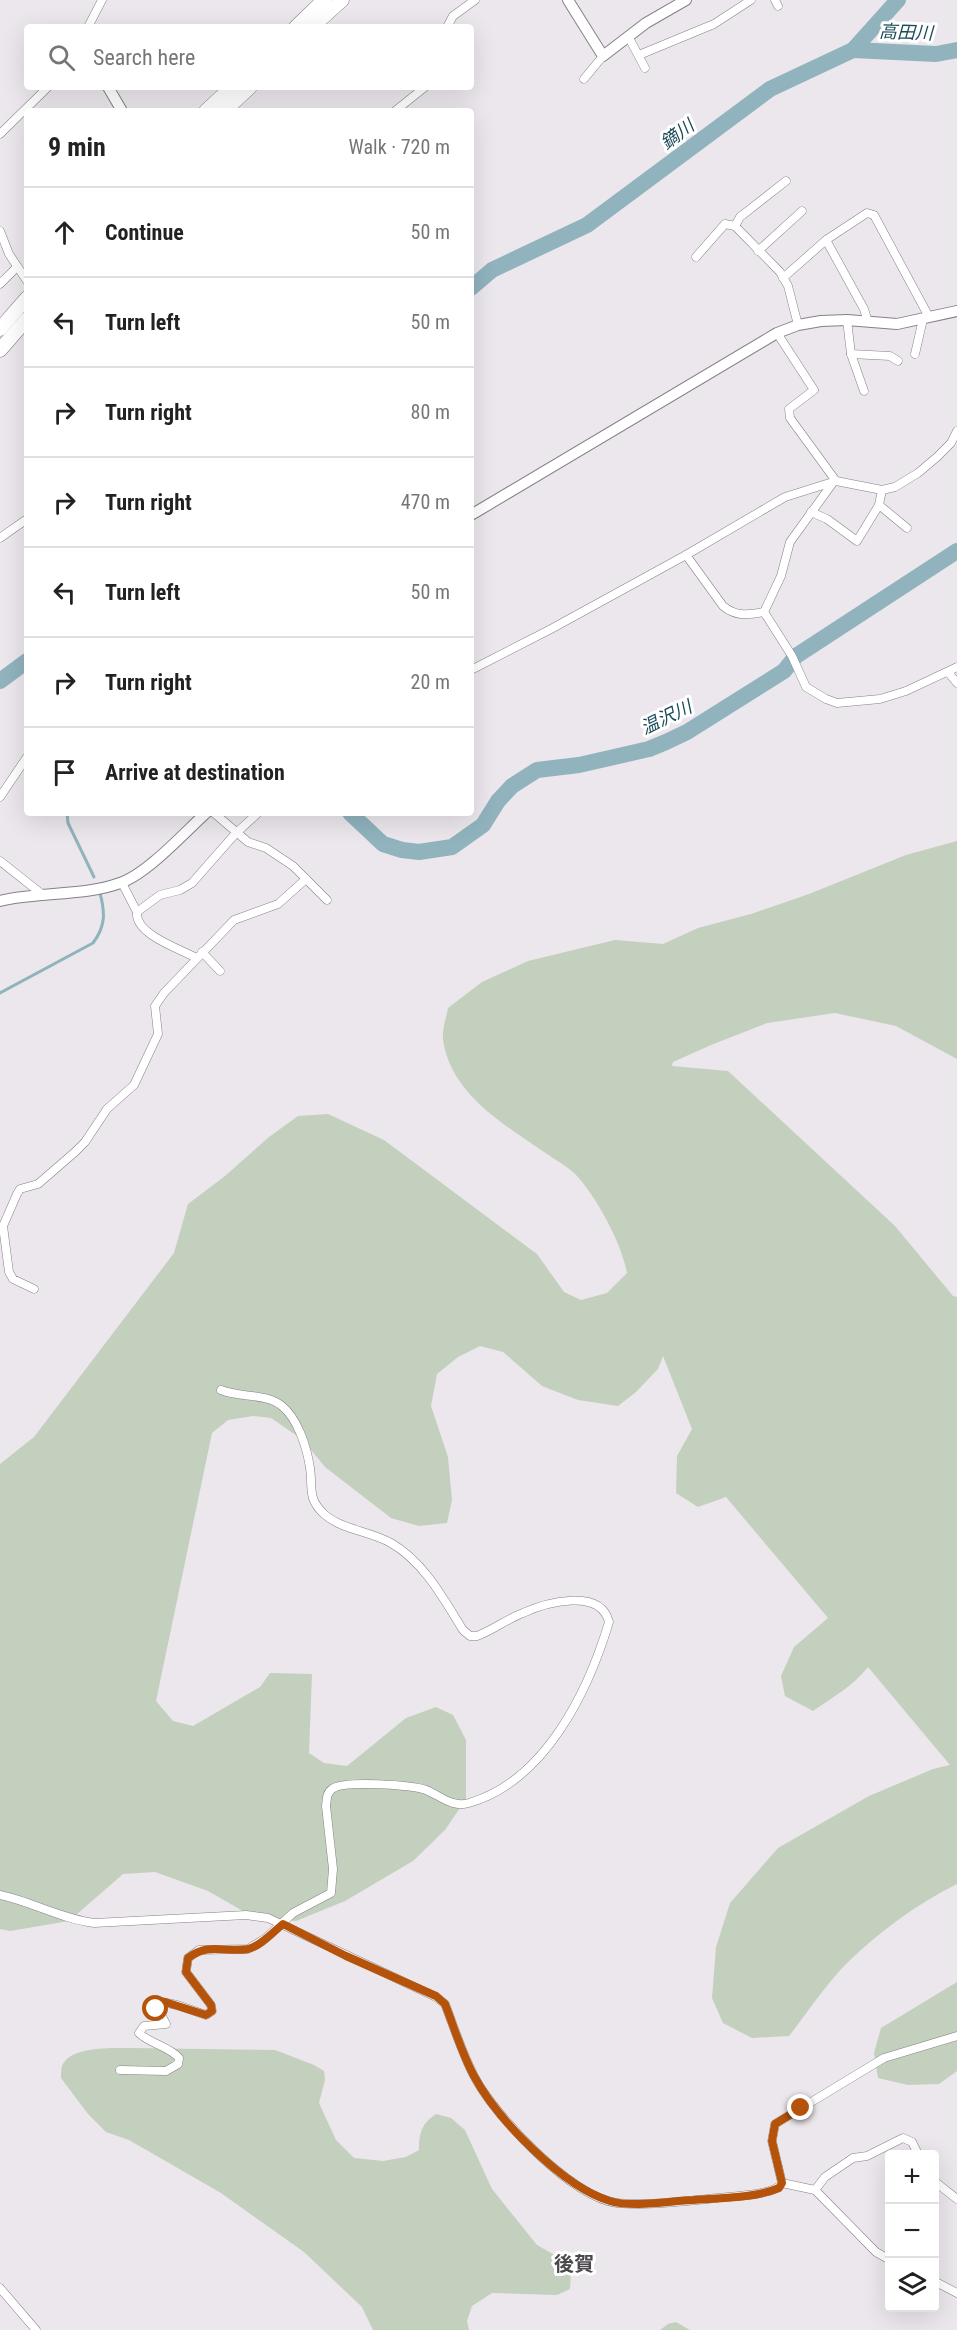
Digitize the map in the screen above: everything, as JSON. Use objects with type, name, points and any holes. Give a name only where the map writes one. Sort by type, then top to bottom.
[{"type":"highway","points":[[299,24],[324,0]]},
{"type":"highway","points":[[315,24],[342,0]]},
{"type":"highway","points":[[209,108],[229,90]]},
{"type":"highway","points":[[227,108],[247,90]]},
{"type":"highway","points":[[0,329],[24,301]]},
{"type":"highway","points":[[0,350],[24,322]]},
{"type":"street","points":[[90,24],[102,0]]},
{"type":"street","points":[[449,24],[453,16],[475,0]]},
{"type":"street","points":[[568,0],[603,56]]},
{"type":"street","points":[[584,79],[603,56],[628,36],[686,0]]},
{"type":"street","points":[[639,55],[714,24],[751,0]]},
{"type":"street","points":[[628,36],[645,68]]},
{"type":"street","points":[[27,108],[45,90]]},
{"type":"street","points":[[110,90],[120,108]]},
{"type":"street","points":[[399,108],[421,90]]},
{"type":"street","points":[[0,134],[24,110]]},
{"type":"street","points":[[735,226],[740,217],[786,181]]},
{"type":"street","points":[[758,250],[802,211]]},
{"type":"street","points":[[783,278],[826,240],[867,213],[874,215],[926,318],[915,354]]},
{"type":"street","points":[[696,257],[725,224],[735,226],[783,278],[788,286],[798,325]]},
{"type":"street","points":[[0,231],[24,277]]},
{"type":"street","points":[[826,240],[864,309],[868,322]]},
{"type":"street","points":[[0,284],[17,267]]},
{"type":"street","points":[[474,513],[777,333],[798,325],[821,321],[847,320],[897,324],[957,311]]},
{"type":"street","points":[[847,320],[851,354],[864,391]]},
{"type":"street","points":[[777,333],[814,390],[789,409],[790,418],[836,481]]},
{"type":"street","points":[[851,354],[890,356],[898,361]]},
{"type":"street","points":[[474,668],[686,555],[785,497],[836,481],[882,490],[895,487],[918,473],[951,443],[957,431]]},
{"type":"street","points":[[764,612],[781,576],[790,542],[828,488],[836,481]]},
{"type":"street","points":[[811,512],[827,519],[856,541],[879,505],[882,490]]},
{"type":"street","points":[[879,505],[907,528]]},
{"type":"street","points":[[0,538],[24,521]]},
{"type":"street","points":[[686,555],[729,611],[740,615],[764,612]]},
{"type":"street","points":[[764,612],[792,656],[806,687],[837,703],[880,699],[906,691],[957,667]]},
{"type":"street","points":[[948,672],[957,683]]},
{"type":"street","points":[[0,797],[24,761]]},
{"type":"street","points":[[0,901],[102,888],[122,883],[148,866],[203,816]]},
{"type":"street","points":[[217,816],[248,842],[266,848],[293,866],[327,900]]},
{"type":"street","points":[[137,912],[160,895],[180,890],[192,883],[236,832],[255,816]]},
{"type":"street","points":[[0,861],[43,895]]},
{"type":"street","points":[[34,1289],[13,1279],[9,1272],[3,1226],[17,1194],[20,1190],[38,1184],[75,1152],[85,1142],[107,1109],[134,1085],[158,1034],[155,1006],[164,993],[234,920],[278,904],[306,879]]},
{"type":"street","points":[[122,883],[137,912],[136,918],[140,926],[151,935],[200,955],[220,971]]},
{"type":"street","points":[[120,2070],[166,2071],[178,2064],[175,2054],[139,2033],[144,2026],[166,2024],[156,2009],[157,2001],[206,2015],[212,2011],[211,2005],[186,1972],[188,1958],[199,1950],[248,1949],[266,1938],[293,1913],[332,1893],[333,1869],[326,1806],[327,1796],[331,1790],[348,1785],[409,1787],[427,1790],[456,1804],[467,1804],[505,1786],[538,1759],[558,1734],[595,1663],[609,1622],[602,1610],[594,1604],[581,1600],[559,1601],[524,1612],[477,1636],[470,1636],[463,1630],[423,1570],[411,1557],[391,1544],[332,1520],[319,1508],[311,1495],[310,1470],[302,1441],[295,1423],[282,1406],[269,1400],[221,1390]]},
{"type":"street","points":[[0,1896],[21,1900],[81,1922],[246,1915],[268,1918],[436,1996],[445,2004],[474,2076],[495,2107],[531,2147],[558,2171],[592,2194],[617,2203],[751,2194],[779,2188],[782,2183],[772,2141],[775,2124],[884,2058],[957,2036]]},
{"type":"street","points":[[815,2190],[825,2177],[853,2158],[867,2156],[903,2138],[912,2142],[916,2150]]},
{"type":"street","points":[[782,2183],[815,2190],[876,2252],[886,2258]]},
{"type":"street","points":[[939,2185],[957,2199]]},
{"type":"street","points":[[939,2284],[957,2293]]},
{"type":"street","points":[[0,2288],[36,2330]]},
{"type":"green space","points":[[957,841],[957,1059],[896,1026],[835,1013],[767,1023],[673,1062],[672,1066],[728,1071],[895,1226],[953,1296],[957,1297],[957,1884],[913,1909],[860,1951],[832,1980],[789,2036],[752,2038],[723,2023],[712,1998],[716,1947],[730,1903],[778,1848],[869,1796],[933,1769],[950,1765],[868,1667],[849,1685],[813,1711],[785,1696],[781,1676],[794,1647],[828,1618],[726,1497],[698,1507],[676,1493],[677,1456],[692,1429],[663,1356],[658,1369],[636,1392],[618,1406],[578,1400],[542,1386],[503,1352],[480,1346],[458,1357],[437,1374],[431,1406],[448,1457],[452,1500],[447,1523],[419,1526],[391,1518],[325,1467],[303,1440],[271,1418],[253,1416],[228,1420],[212,1433],[156,1701],[173,1721],[193,1726],[260,1687],[270,1673],[312,1674],[309,1753],[324,1763],[347,1766],[406,1718],[436,1707],[453,1715],[466,1740],[466,1799],[445,1830],[413,1861],[345,1901],[296,1921],[250,1915],[208,1891],[155,1872],[123,1874],[69,1921],[10,1931],[0,1929],[0,1464],[34,1437],[174,1253],[188,1204],[298,1116],[328,1114],[384,1140],[537,1254],[564,1292],[581,1300],[607,1293],[627,1273],[620,1249],[600,1209],[585,1185],[574,1173],[498,1120],[469,1093],[448,1060],[443,1040],[448,1008],[482,982],[528,961],[615,940],[663,944],[698,928],[751,914],[809,894],[906,855]]},
{"type":"green space","points":[[957,1982],[957,2071],[939,2084],[908,2085],[878,2078],[874,2053],[881,2028]]},
{"type":"green space","points":[[94,2049],[275,2050],[324,2071],[325,2080],[319,2103],[336,2140],[354,2158],[383,2161],[406,2157],[419,2150],[422,2129],[431,2117],[436,2114],[451,2118],[465,2130],[492,2189],[537,2245],[560,2258],[571,2272],[570,2289],[557,2295],[492,2293],[472,2306],[467,2321],[469,2330],[373,2330],[362,2307],[304,2252],[221,2193],[129,2140],[106,2132],[88,2114],[61,2078],[61,2069],[68,2058]]},
{"type":"green space","points":[[676,2322],[690,2330],[660,2330],[668,2324]]},
{"type":"waterway","name":"鏑川","points":[[474,285],[492,270],[587,225],[770,89],[853,50],[898,0]]},
{"type":"waterway","name":"高田川","points":[[853,50],[936,54],[957,50]]},
{"type":"waterway","name":"温沢川","points":[[353,816],[383,844],[402,850],[419,852],[452,847],[483,825],[498,801],[512,786],[537,770],[579,765],[649,749],[687,732],[784,671],[796,656],[957,551]]},
{"type":"waterway","name":"鏑川","points":[[0,681],[24,663]]},
{"type":"waterway","points":[[67,816],[68,823],[94,877]]},
{"type":"waterway","points":[[0,993],[93,943],[100,931],[103,919],[100,893]]},
{"type":"district","name":"後賀","points":[[574,2264]]},
{"type":"route","points":[[156,2009],[157,2001],[206,2015],[212,2011],[211,2005],[186,1972],[188,1958],[199,1950],[248,1949],[283,1924],[293,1928],[346,1956],[436,1996],[445,2004],[474,2076],[495,2107],[531,2147],[558,2171],[592,2194],[617,2203],[751,2194],[779,2188],[782,2183],[774,2155],[772,2134],[775,2124],[801,2108]]}]
